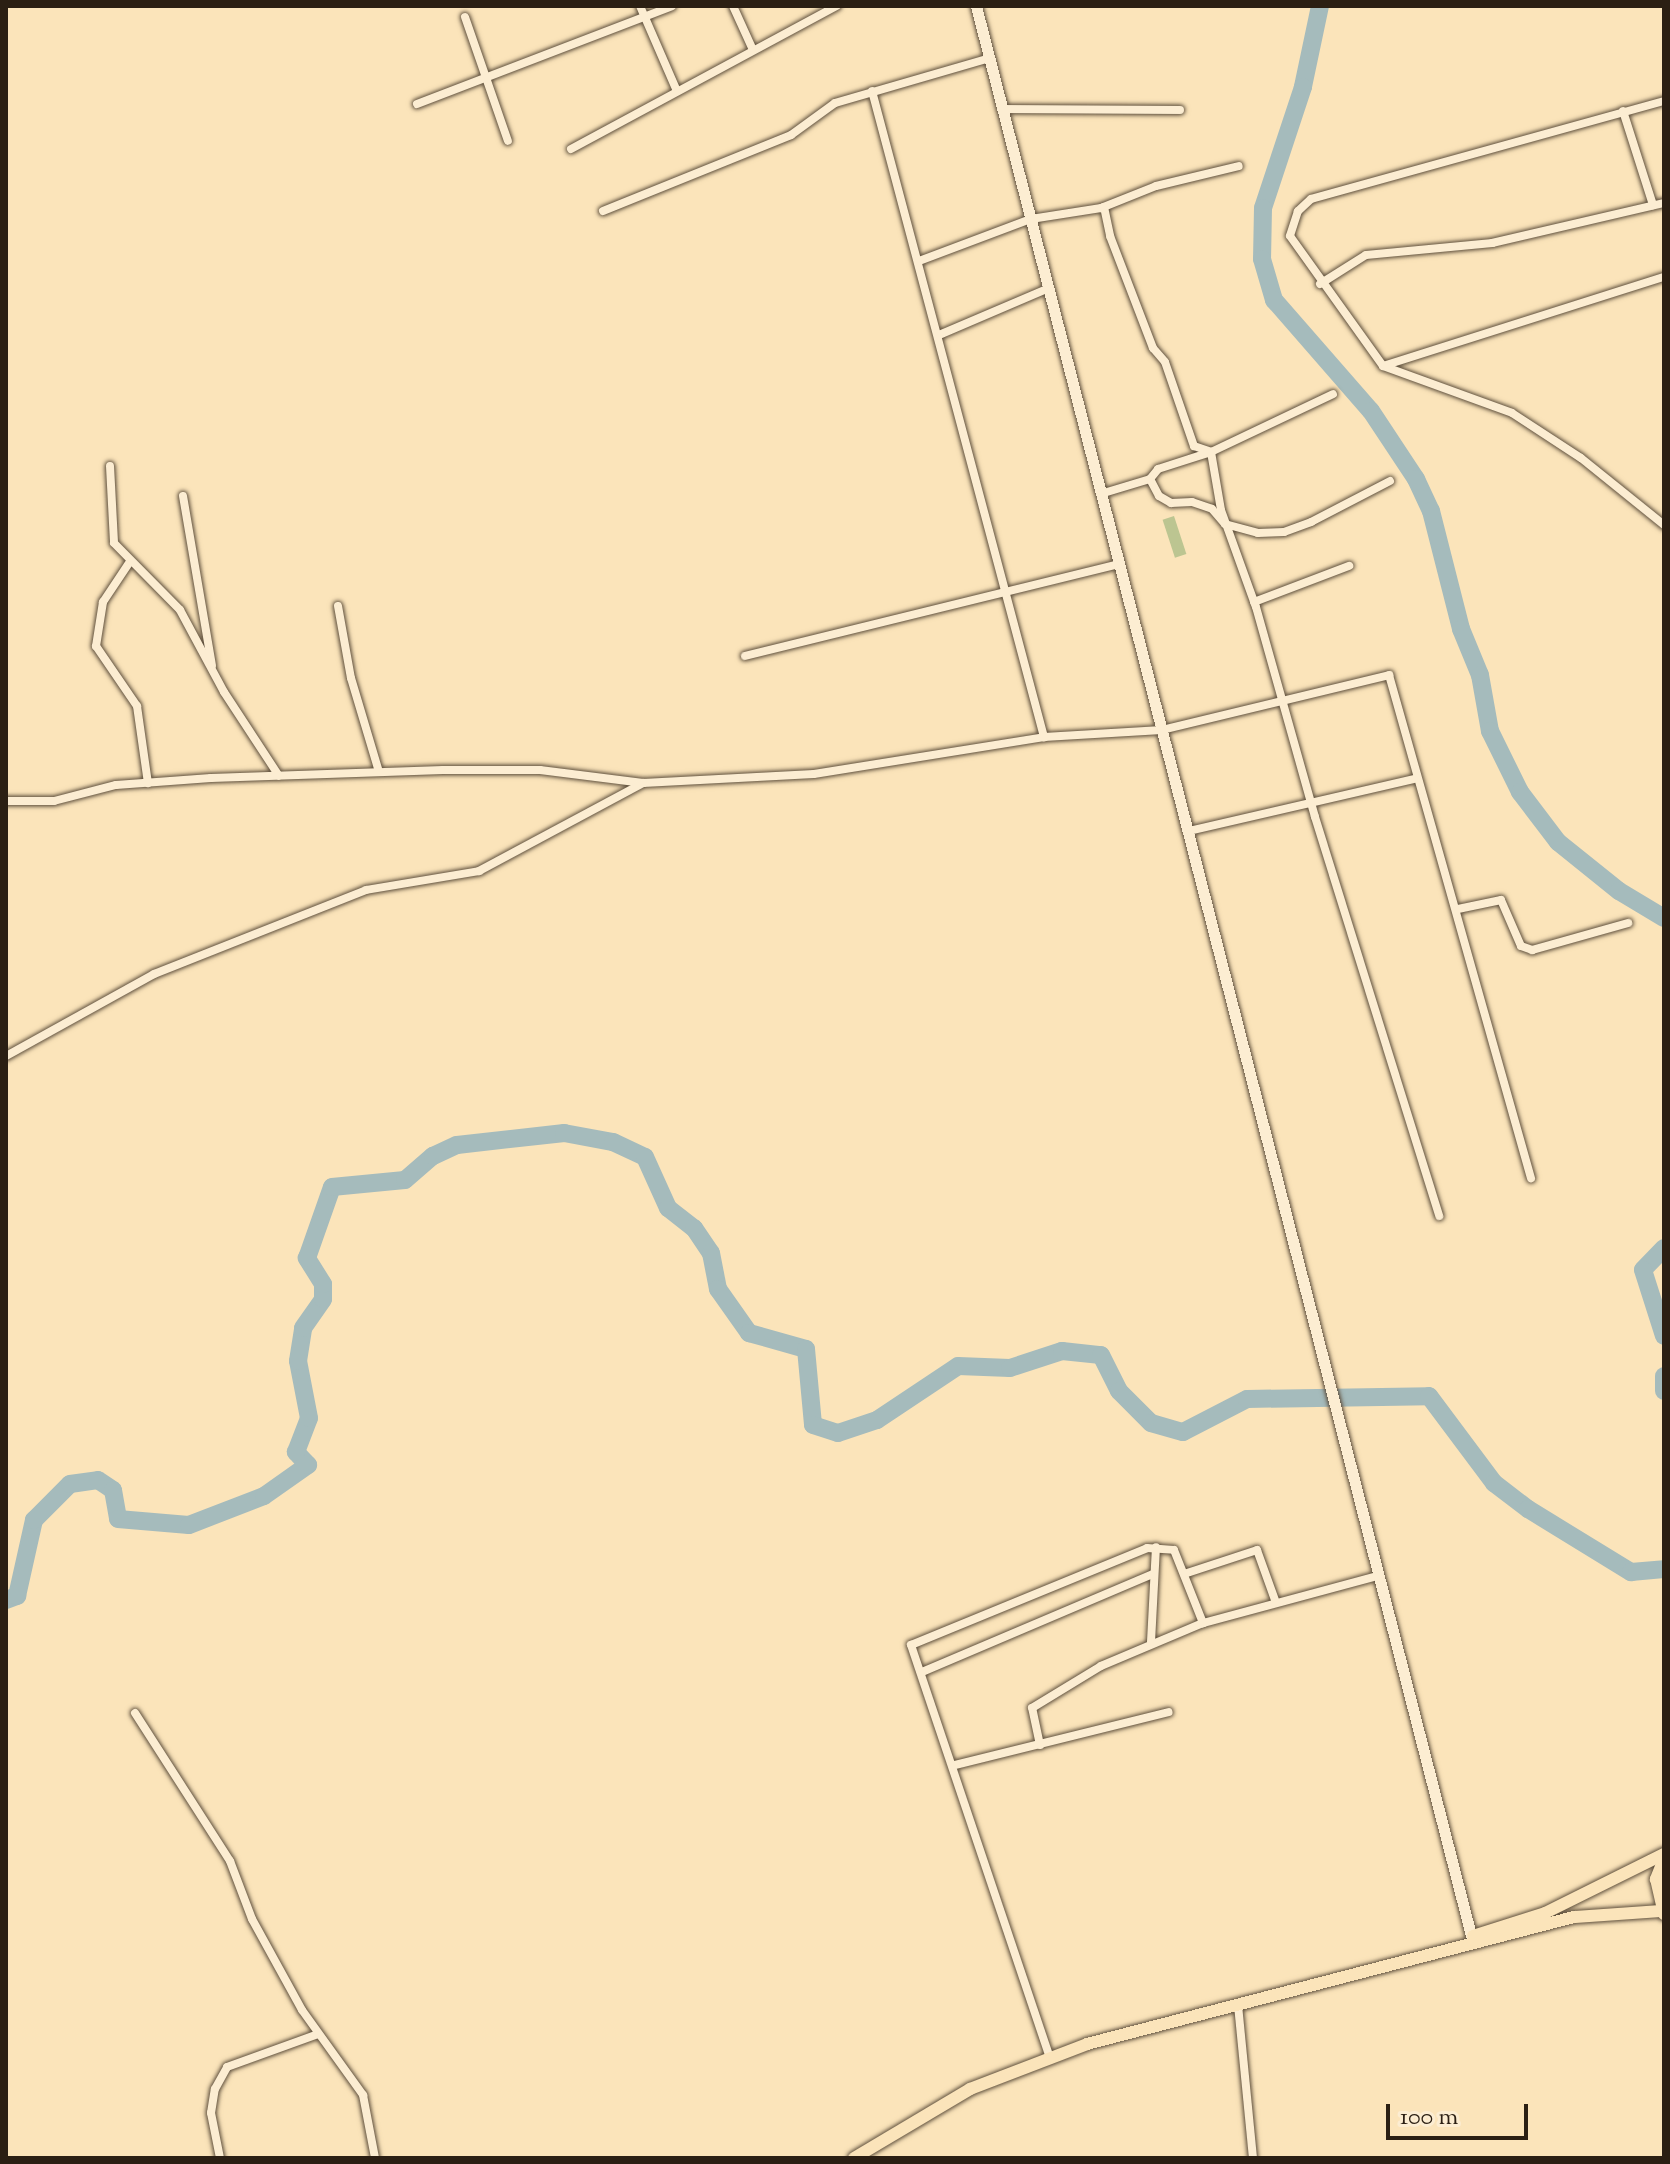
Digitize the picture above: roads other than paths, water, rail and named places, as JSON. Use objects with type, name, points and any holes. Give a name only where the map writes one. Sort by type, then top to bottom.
[{"type":"main road","points":[[1472,1940],[1545,1913],[1664,1856]]},
{"type":"main road","points":[[854,2158],[970,2089],[1050,2058],[1472,1940],[1601,1911],[1663,1913],[1656,1879],[1664,1856]]},
{"type":"street","points":[[640,6],[677,91]]},
{"type":"street","points":[[417,104],[485,82],[672,6]]},
{"type":"street","points":[[733,6],[753,50]]},
{"type":"street","points":[[571,149],[837,6]]},
{"type":"street","points":[[976,6],[1330,1370],[1377,1576],[1472,1940]]},
{"type":"street","points":[[465,17],[485,82],[508,141]]},
{"type":"street","points":[[603,211],[791,135],[835,103],[990,58]]},
{"type":"street","points":[[872,91],[1044,737]]},
{"type":"street","points":[[1664,101],[1311,199],[1298,211],[1290,236],[1320,284],[1383,366],[1512,413],[1581,458],[1664,525]]},
{"type":"street","points":[[1003,109],[1180,110]]},
{"type":"street","points":[[1623,111],[1653,205]]},
{"type":"street","points":[[919,261],[1031,219],[1104,207],[1156,186],[1239,166]]},
{"type":"street","points":[[1320,284],[1366,255],[1492,243],[1664,203]]},
{"type":"street","points":[[1104,207],[1110,236],[1194,446],[1211,452]]},
{"type":"street","points":[[1383,366],[1595,295],[1664,277]]},
{"type":"street","points":[[939,335],[1049,288]]},
{"type":"street","points":[[1107,492],[1150,479],[1171,463],[1211,452],[1333,394]]},
{"type":"street","points":[[1211,452],[1225,524],[1285,700],[1439,1216]]},
{"type":"street","points":[[110,466],[114,543],[129,563],[180,610],[212,671],[279,776]]},
{"type":"street","points":[[1150,479],[1159,496],[1212,509],[1225,524],[1258,533],[1284,532],[1390,481]]},
{"type":"street","points":[[183,496],[212,671]]},
{"type":"street","points":[[129,563],[103,602],[96,646],[137,706],[148,783]]},
{"type":"street","points":[[745,656],[1120,564]]},
{"type":"street","points":[[1254,602],[1349,566]]},
{"type":"street","points":[[338,606],[351,678],[379,772]]},
{"type":"street","points":[[6,801],[54,801],[148,783],[379,772],[540,770],[643,783],[814,774],[1044,737],[1162,730],[1389,675],[1415,779],[1458,909],[1531,1178]]},
{"type":"street","points":[[1189,831],[1415,779]]},
{"type":"street","points":[[6,1056],[154,974],[366,890],[479,871],[643,783]]},
{"type":"street","points":[[1458,909],[1501,900],[1521,946],[1532,950],[1628,923]]},
{"type":"street","points":[[1151,1642],[1156,1547]]},
{"type":"street","points":[[1050,2058],[913,1643],[1042,1587],[1156,1547],[1172,1547],[1203,1623]]},
{"type":"street","points":[[1184,1574],[1257,1550],[1275,1600]]},
{"type":"street","points":[[922,1672],[1153,1574]]},
{"type":"street","points":[[1040,1745],[1032,1708],[1151,1642],[1275,1600],[1377,1576]]},
{"type":"street","points":[[955,1765],[1169,1712]]},
{"type":"street","points":[[135,1713],[230,1861],[252,1919],[318,2034],[363,2095],[375,2158]]},
{"type":"street","points":[[1238,2005],[1253,2158]]},
{"type":"street","points":[[220,2158],[211,2113],[215,2089],[227,2067],[318,2034]]},
{"type":"waterway","points":[[1320,6],[1303,87],[1263,208],[1262,259],[1274,300],[1371,411],[1416,479],[1431,511],[1461,629],[1480,675],[1490,731],[1520,792],[1558,842],[1619,891],[1664,918]]},
{"type":"waterway","points":[[6,1600],[17,1596],[34,1520],[70,1484],[98,1480],[113,1490],[118,1519],[189,1525],[264,1496],[308,1465],[296,1452],[309,1418],[298,1361],[303,1328],[323,1299],[323,1284],[307,1258],[332,1187],[405,1180],[433,1156],[457,1145],[564,1133],[613,1142],[645,1157],[668,1208],[694,1228],[711,1253],[718,1289],[749,1333],[806,1349],[813,1425],[838,1433],[877,1420],[958,1366],[1010,1368],[1062,1351],[1101,1355],[1119,1391],[1151,1423],[1183,1432],[1247,1399],[1429,1396],[1494,1483],[1528,1509],[1631,1572],[1664,1569]]},
{"type":"waterway","points":[[1664,1248],[1643,1270],[1664,1336]]},
{"type":"waterway","points":[[1664,1376],[1664,1391]]}]
